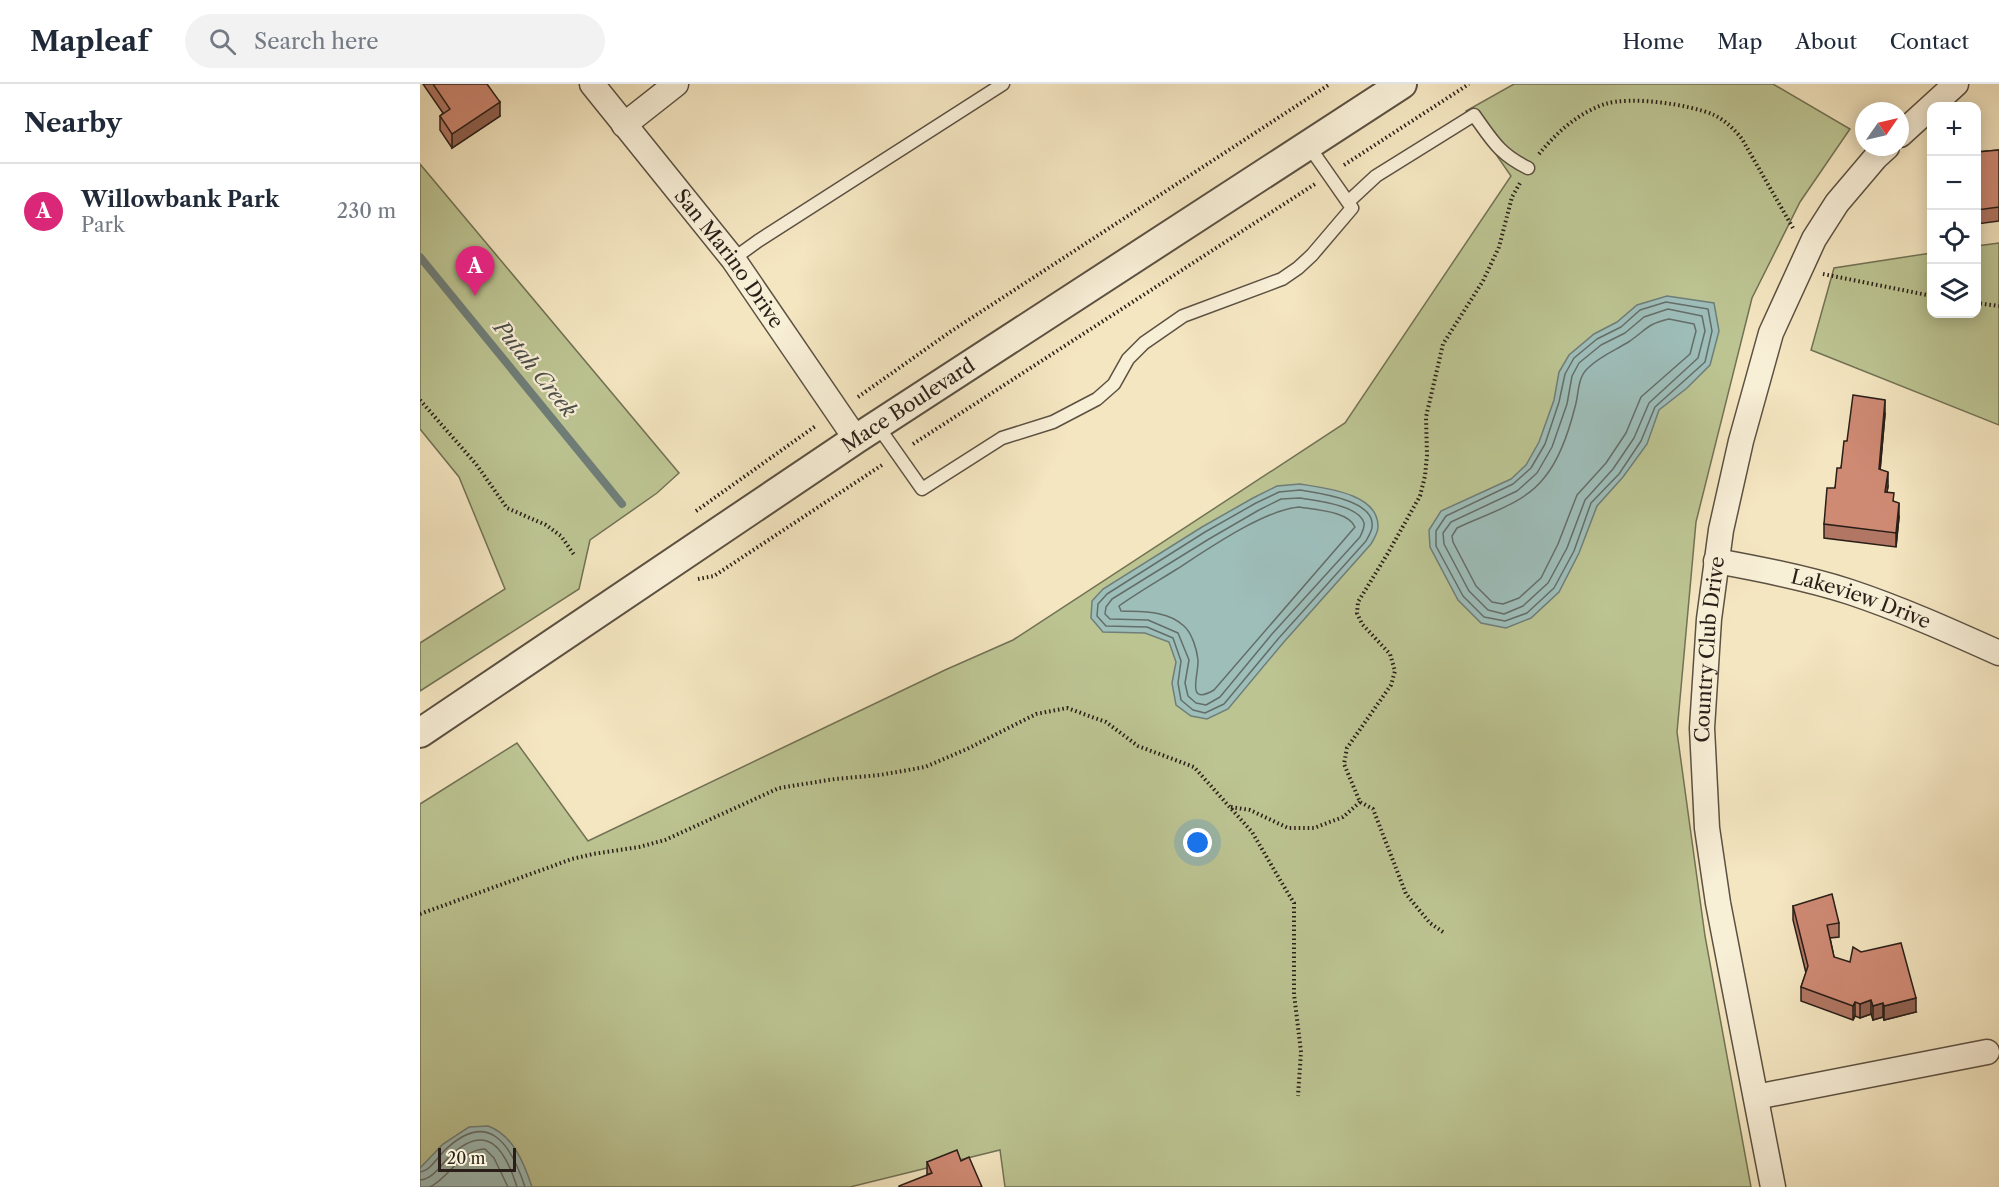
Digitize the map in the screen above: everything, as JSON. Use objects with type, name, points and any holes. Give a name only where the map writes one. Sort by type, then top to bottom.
[{"type":"street","name":"San Marino Drive","points":[[592,84],[733,259],[837,411],[867,432]]},
{"type":"street","points":[[624,125],[676,84]]},
{"type":"street","name":"Mace Boulevard","points":[[420,733],[867,432],[1402,84]]},
{"type":"street","points":[[1909,127],[1956,84]]},
{"type":"street","name":"Country Club Drive","points":[[1773,1187],[1718,903],[1707,828],[1702,728],[1709,619],[1720,530],[1741,441],[1771,333],[1809,251],[1837,203],[1877,156]]},
{"type":"street","name":"Lakeview Drive","points":[[1716,561],[1802,579],[1849,592],[1911,614],[1999,653]]},
{"type":"street","points":[[1756,1097],[1987,1052]]},
{"type":"lane","points":[[733,259],[1003,84]]},
{"type":"lane","points":[[1348,202],[1376,176],[1474,115],[1498,150],[1528,168]]},
{"type":"lane","points":[[867,432],[897,455],[922,489],[1002,438],[1053,422],[1097,399],[1114,384],[1128,359],[1144,343],[1183,316],[1282,279],[1298,268],[1329,236],[1352,208],[1308,146]]},
{"type":"path","points":[[808,431],[950,332],[1330,84]]},
{"type":"path","points":[[693,580],[714,576],[1469,84]]},
{"type":"path","points":[[1443,932],[1430,923],[1406,894],[1373,809],[1360,802],[1344,764],[1347,748],[1391,685],[1395,671],[1390,654],[1362,624],[1358,613],[1358,602],[1420,496],[1425,476],[1426,417],[1443,344],[1484,281],[1499,247],[1512,197],[1528,168],[1547,144],[1577,117],[1606,104],[1636,100],[1667,103],[1714,115],[1742,139],[1786,219],[1822,274],[1927,295]]},
{"type":"path","points":[[1981,304],[1999,306]]},
{"type":"path","points":[[420,400],[476,464],[507,508],[546,525],[561,536],[575,556]]},
{"type":"path","points":[[420,914],[572,859],[639,848],[665,840],[778,788],[925,767],[967,749],[1036,714],[1067,708],[1106,722],[1137,746],[1194,767],[1252,832],[1294,903],[1294,994],[1301,1052],[1298,1096]]},
{"type":"path","points":[[1231,807],[1250,810],[1288,828],[1314,828],[1343,817],[1360,802]]},
{"type":"green space","points":[[1514,84],[1773,84],[1850,129],[1800,202],[1752,298],[1696,522],[1677,732],[1705,936],[1751,1187],[1005,1187],[1000,1150],[850,1187],[420,1187],[420,804],[517,743],[588,841],[945,670],[1013,640],[1345,423],[1511,176],[1466,111]]},
{"type":"green space","points":[[420,164],[679,473],[657,493],[590,540],[579,589],[420,691],[420,643],[505,589],[459,477],[420,429]]},
{"type":"green space","points":[[1999,243],[1999,425],[1811,350],[1834,268],[1927,254],[1927,318],[1981,318],[1981,245]]},
{"type":"water","points":[[1667,296],[1714,303],[1719,331],[1710,365],[1687,388],[1659,410],[1647,444],[1623,477],[1597,506],[1579,553],[1559,592],[1531,618],[1506,628],[1481,623],[1458,600],[1430,547],[1429,530],[1441,511],[1511,479],[1526,465],[1539,442],[1554,400],[1559,372],[1569,355],[1594,334],[1617,322],[1637,305]]},
{"type":"water","points":[[1300,484],[1348,494],[1370,506],[1376,516],[1378,527],[1376,535],[1371,544],[1228,709],[1207,719],[1191,716],[1176,705],[1172,683],[1176,662],[1169,642],[1145,633],[1103,632],[1091,618],[1092,601],[1103,589],[1253,498],[1277,486]]},
{"type":"water","points":[[488,1126],[497,1130],[511,1143],[532,1187],[420,1187],[420,1168],[443,1144],[469,1127]]},
{"type":"building","points":[[433,84],[487,84],[500,102],[452,134],[440,116],[450,109]]},
{"type":"building","points":[[1999,150],[1999,207],[1981,209],[1981,152]]},
{"type":"building","points":[[1853,395],[1885,400],[1879,469],[1888,472],[1885,492],[1894,493],[1893,501],[1899,503],[1896,533],[1824,524],[1827,488],[1835,488],[1837,468],[1841,468]]},
{"type":"building","points":[[1832,894],[1839,923],[1827,925],[1834,957],[1850,962],[1853,947],[1861,952],[1901,943],[1916,998],[1884,1006],[1883,1003],[1873,1006],[1871,1000],[1860,1004],[1855,1002],[1853,1006],[1801,987],[1808,966],[1793,906]]},
{"type":"building","points":[[957,1150],[961,1161],[969,1157],[982,1187],[899,1187],[932,1173],[927,1162]]},
{"type":"waterway","name":"Putah Creek","points":[[420,257],[622,504]]},
{"type":"place","name":"Willowbank Park","points":[[475,296]]}]
